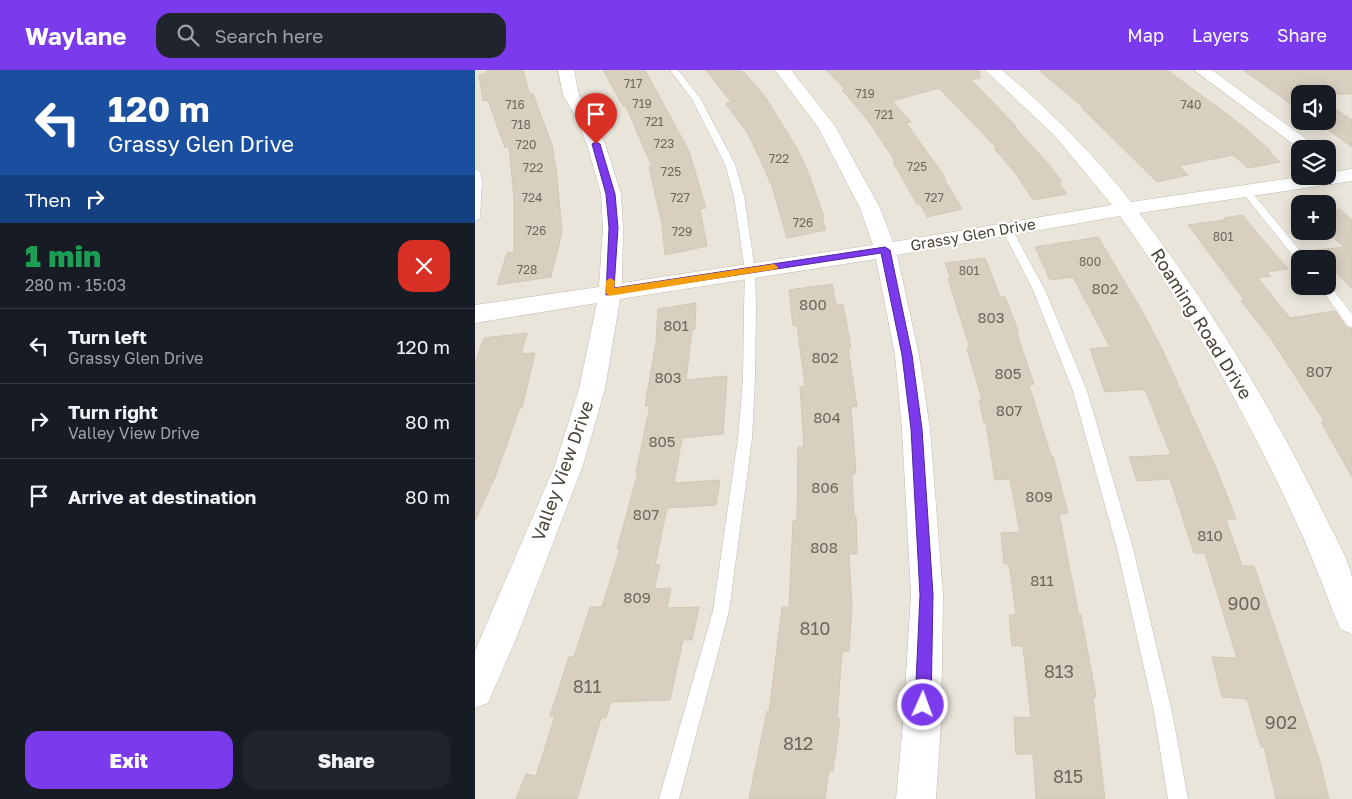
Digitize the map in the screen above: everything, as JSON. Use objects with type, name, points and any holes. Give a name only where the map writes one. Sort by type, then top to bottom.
[{"type":"street","name":"Valley View Drive","points":[[475,690],[499,638],[569,465],[592,389],[609,292],[613,228],[611,194],[596,144],[583,115],[571,95],[566,70]]},
{"type":"street","points":[[783,70],[826,126],[870,208],[885,250],[907,355],[916,429],[927,595],[923,724],[916,799]]},
{"type":"street","name":"Roaming Road Drive","points":[[993,70],[1019,90],[1049,119],[1126,208],[1191,303],[1255,411],[1298,492],[1352,617]]},
{"type":"street","points":[[1202,70],[1299,140]]},
{"type":"street","points":[[1336,168],[1350,178]]},
{"type":"street","name":"Grassy Glen Drive","points":[[475,314],[885,250],[1126,208],[1350,178]]},
{"type":"lane","points":[[669,799],[721,611],[745,439],[749,379],[750,271],[739,196],[730,164],[696,98],[674,70]]},
{"type":"lane","points":[[475,172],[477,181],[475,218]]},
{"type":"lane","points":[[1246,191],[1295,250]]},
{"type":"lane","points":[[1007,229],[1039,290],[1080,391],[1125,548],[1163,712],[1178,799]]},
{"type":"lane","points":[[1331,295],[1352,323]]},
{"type":"shaded area","points":[[475,70],[1352,70],[1352,799],[475,799]]},
{"type":"building","points":[[487,70],[523,70],[529,93],[533,94],[552,145],[562,232],[551,277],[497,285],[507,253],[514,252],[514,197],[509,147],[505,148],[488,100],[483,101],[479,75],[487,73]]},
{"type":"building","points":[[603,70],[645,70],[689,151],[706,208],[700,209],[707,246],[665,255],[662,224],[649,167],[652,167],[626,106],[623,106]]},
{"type":"building","points":[[706,70],[740,70],[746,74],[766,98],[799,152],[824,216],[822,217],[826,230],[787,238],[773,189],[747,132],[726,104],[731,102]]},
{"type":"building","points":[[826,70],[979,70],[980,78],[971,80],[1016,126],[1014,126],[1051,167],[1062,182],[1059,183],[1067,194],[1033,200],[1016,174],[994,148],[997,148],[939,88],[892,101],[911,122],[906,123],[945,177],[943,177],[962,209],[927,217],[920,204],[917,204],[893,162],[895,161],[867,119],[842,90],[845,89]]},
{"type":"building","points":[[1039,70],[1167,70],[1240,124],[1271,151],[1268,151],[1280,162],[1248,168],[1233,155],[1179,166],[1188,175],[1157,182],[1082,108],[1084,108]]},
{"type":"building","points":[[1243,70],[1352,70],[1352,94],[1336,94],[1336,85],[1291,85],[1291,104]]},
{"type":"building","points":[[1336,110],[1352,120],[1352,147],[1328,130],[1336,130]]},
{"type":"building","points":[[1340,209],[1352,220],[1352,289],[1336,272],[1336,250],[1317,250],[1343,247],[1336,240],[1336,210]]},
{"type":"building","points":[[1242,215],[1288,269],[1267,272],[1271,276],[1258,278],[1290,318],[1335,311],[1346,327],[1352,329],[1352,477],[1321,422],[1324,421],[1272,340],[1241,301],[1244,300],[1188,225],[1224,220],[1224,218]]},
{"type":"building","points":[[1098,237],[1142,311],[1163,351],[1219,475],[1236,519],[1226,519],[1242,566],[1254,566],[1319,758],[1329,799],[1276,799],[1264,747],[1261,747],[1247,699],[1222,697],[1212,657],[1237,658],[1205,553],[1194,553],[1170,479],[1137,481],[1129,457],[1171,455],[1145,389],[1105,392],[1090,349],[1110,347],[1073,277],[1050,280],[1035,247]]},
{"type":"building","points":[[985,258],[1000,297],[1005,297],[1019,333],[1017,334],[1034,384],[1029,385],[1051,456],[1053,456],[1068,513],[1059,514],[1079,615],[1081,615],[1096,697],[1093,697],[1105,799],[1036,799],[1033,754],[1016,754],[1014,717],[1031,718],[1023,646],[1012,646],[1009,615],[1016,615],[1009,564],[1004,564],[1001,533],[1020,532],[1010,479],[995,480],[986,423],[984,423],[979,400],[982,400],[967,348],[970,348],[948,279],[951,279],[945,263]]},
{"type":"building","points":[[832,284],[836,305],[843,304],[851,348],[848,348],[857,406],[851,407],[856,473],[852,474],[857,554],[849,554],[852,607],[849,651],[842,652],[837,718],[840,719],[833,771],[829,770],[825,799],[749,799],[767,711],[769,712],[782,607],[789,607],[793,521],[797,520],[798,447],[804,447],[800,387],[805,386],[797,325],[793,326],[789,290]]},
{"type":"building","points":[[696,303],[695,329],[692,330],[686,380],[727,376],[723,434],[682,438],[674,483],[720,480],[716,505],[667,508],[655,565],[660,565],[654,589],[671,588],[667,608],[699,607],[692,640],[683,640],[670,700],[611,702],[606,718],[601,718],[577,799],[516,799],[526,774],[536,776],[555,716],[550,716],[569,657],[574,657],[590,607],[602,607],[620,549],[617,549],[638,472],[636,473],[650,405],[645,406],[656,342],[658,309]]},
{"type":"building","points":[[527,333],[521,354],[535,353],[522,408],[520,408],[495,477],[475,521],[475,363],[484,338]]},
{"type":"slow traffic","points":[[610,281],[609,292],[774,267]]},
{"type":"route","points":[[596,144],[611,194],[613,228],[609,292],[885,250],[907,355],[916,429],[927,595],[923,705]]}]
